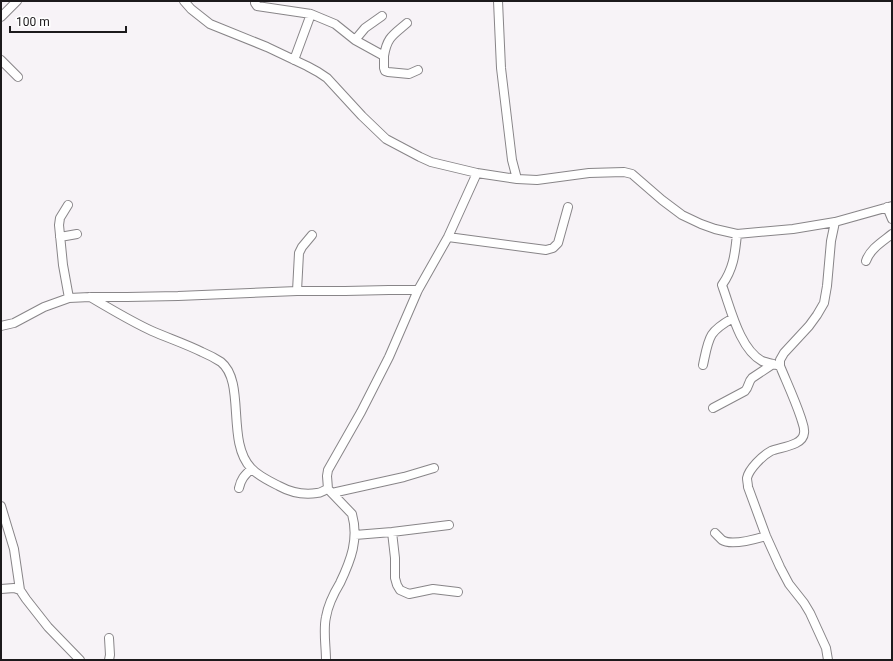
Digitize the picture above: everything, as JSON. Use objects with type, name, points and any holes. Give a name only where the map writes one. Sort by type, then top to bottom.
[{"type":"street","points":[[1,17],[17,1]]},
{"type":"street","points":[[184,1],[191,9],[210,24],[266,46],[318,72],[326,78],[386,139],[431,162],[477,173],[536,180],[589,173],[624,172],[632,174],[682,215],[715,229],[737,234],[793,229],[835,222],[890,206],[892,219]]},
{"type":"street","points":[[256,1],[255,3],[257,6],[311,14],[334,24],[355,40],[384,56]]},
{"type":"street","points":[[498,1],[501,68],[512,160],[518,179]]},
{"type":"street","points":[[294,60],[311,14]]},
{"type":"street","points":[[355,40],[365,28],[382,16]]},
{"type":"street","points":[[407,23],[392,36],[386,45],[384,68],[385,71],[388,72],[409,74],[418,70]]},
{"type":"street","points":[[1,60],[18,77]]},
{"type":"street","points":[[326,660],[326,618],[332,598],[350,562],[355,535],[352,514],[330,491],[326,476],[389,357],[418,290],[448,237],[477,173]]},
{"type":"street","points":[[68,205],[60,218],[59,225],[68,298]]},
{"type":"street","points":[[448,237],[546,250],[553,248],[558,243],[568,207]]},
{"type":"street","points":[[713,408],[745,391],[752,378],[776,365],[784,353],[817,315],[824,303],[831,241],[835,222]]},
{"type":"street","points":[[60,236],[76,234]]},
{"type":"street","points":[[737,234],[732,269],[722,285],[733,318],[745,344],[754,355],[762,361],[776,365],[795,401],[804,427],[802,438],[791,445],[769,452],[752,467],[748,473],[748,488],[766,536],[780,567],[789,584],[810,613],[826,648],[828,660]]},
{"type":"street","points":[[866,261],[874,249],[892,234]]},
{"type":"street","points":[[297,291],[299,253],[312,235]]},
{"type":"street","points":[[1,326],[14,323],[44,307],[68,298],[297,291],[418,290]]},
{"type":"street","points":[[90,297],[130,320],[152,331],[188,345],[222,363],[227,369],[231,380],[239,443],[243,457],[251,469],[265,479],[288,491],[304,494],[318,493],[404,477],[434,468]]},
{"type":"street","points":[[703,365],[709,338],[715,329],[733,318]]},
{"type":"street","points":[[239,488],[240,482],[251,469]]},
{"type":"street","points":[[1,506],[14,549],[20,590],[48,627],[80,660]]},
{"type":"street","points":[[355,535],[449,525]]},
{"type":"street","points":[[392,532],[395,558],[395,578],[397,586],[400,590],[409,594],[433,589],[458,592]]},
{"type":"street","points":[[715,533],[723,540],[729,542],[752,540],[766,536]]},
{"type":"street","points":[[1,589],[14,588],[20,590]]},
{"type":"street","points":[[109,638],[109,660]]}]
